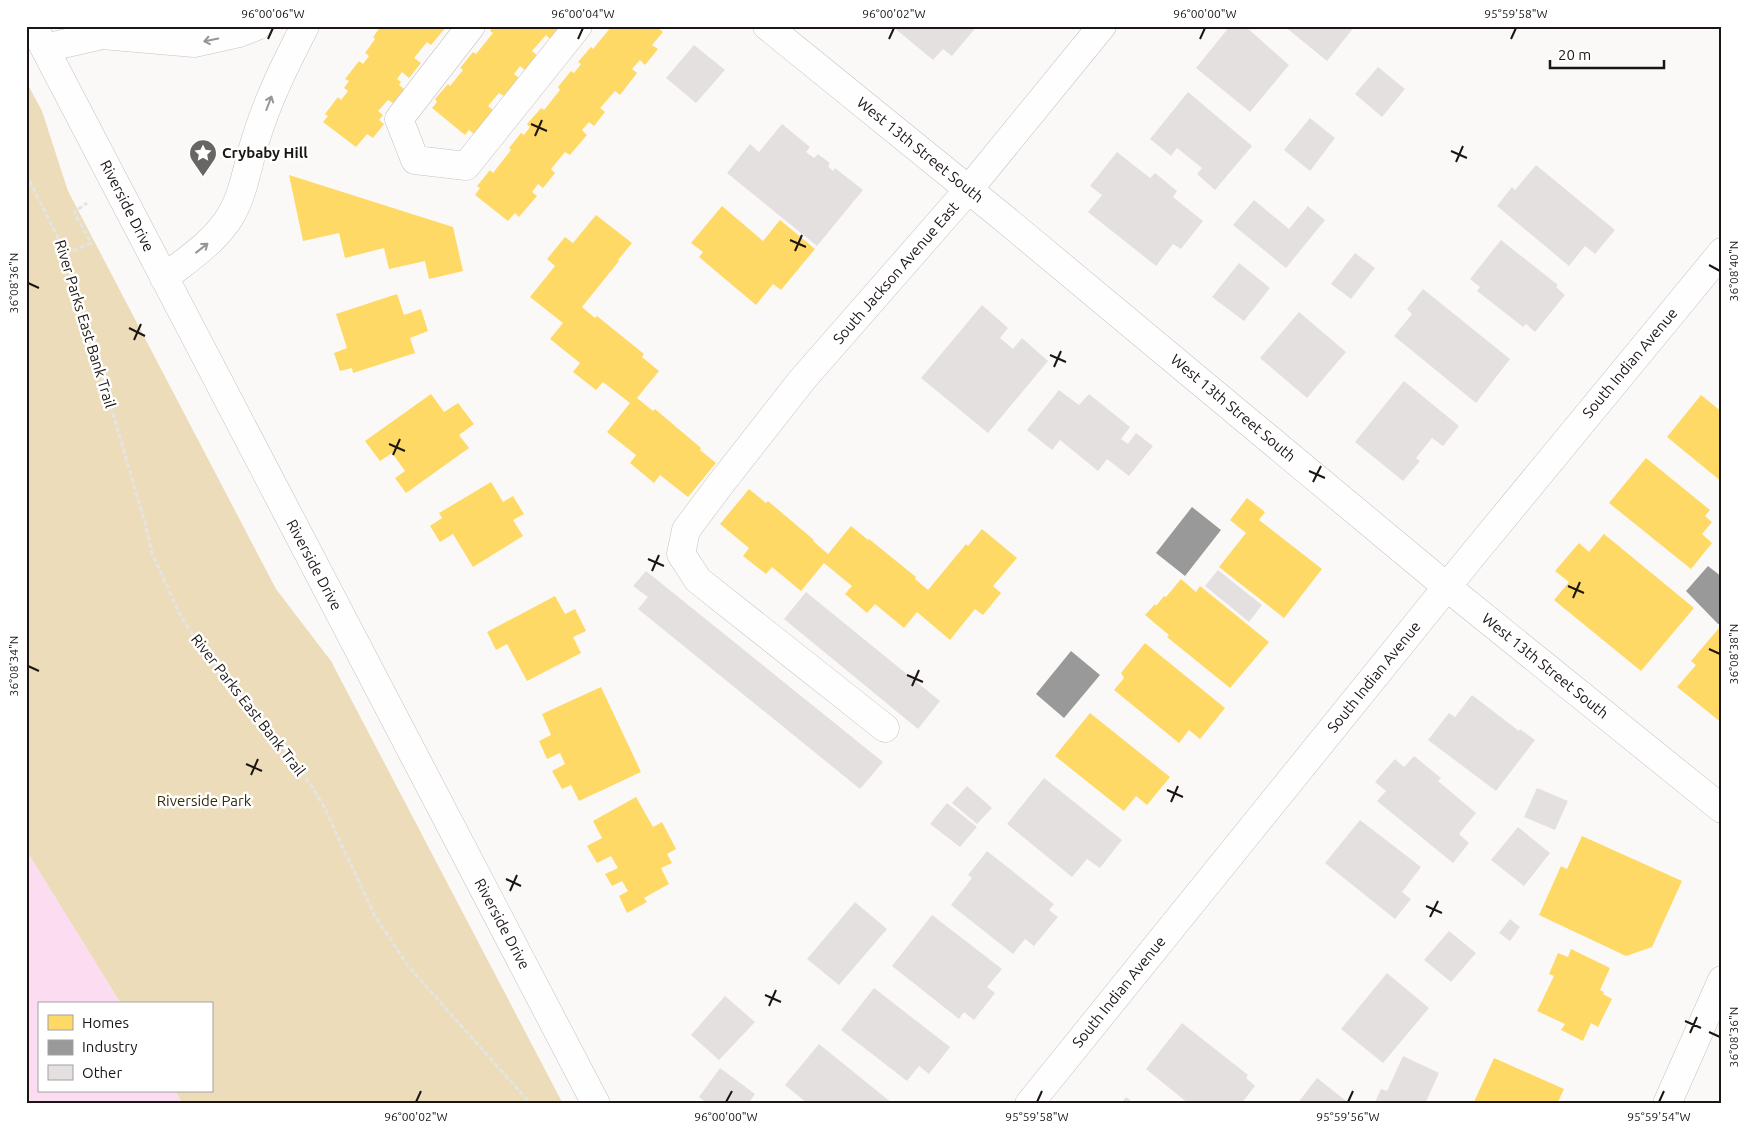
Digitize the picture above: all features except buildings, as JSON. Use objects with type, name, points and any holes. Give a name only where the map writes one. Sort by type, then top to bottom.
[{"type":"street","points":[[39,37],[102,35],[194,43],[239,33],[258,26]]},
{"type":"street","points":[[164,278],[210,242],[231,215],[244,181],[256,135],[272,94],[305,26]]},
{"type":"street","points":[[471,26],[399,119],[415,160],[466,166],[578,26]]},
{"type":"street","name":"West 13th Street South","points":[[767,26],[969,189],[1447,586],[1722,809]]},
{"type":"street","name":"South Jackson Avenue East","points":[[885,728],[698,580],[681,554],[686,530],[802,380],[969,189],[1102,26]]},
{"type":"street","name":"Riverside Drive","points":[[39,37],[596,1104]]},
{"type":"street","name":"South Indian Avenue","points":[[1029,1104],[1447,586],[1722,252]]},
{"type":"street","points":[[1667,1104],[1722,980]]},
{"type":"path","name":"River Parks East Bank Trail","points":[[26,174],[66,254],[145,523],[152,554],[180,615],[215,666],[296,762],[322,803],[375,916],[408,966],[531,1104]]},
{"type":"path","points":[[66,254],[91,244],[74,212],[115,184]]},
{"type":"green space","name":"Riverside Park","points":[[26,81],[42,111],[68,191],[276,589],[331,661],[563,1104],[183,1104],[176,1092],[212,1092],[212,1002],[120,1002],[26,850]]},
{"type":"shaded area","points":[[26,850],[120,1002],[38,1002],[38,1092],[176,1092],[183,1104],[26,1104]]},
{"type":"place","name":"Crybaby Hill","points":[[203,177]]}]
